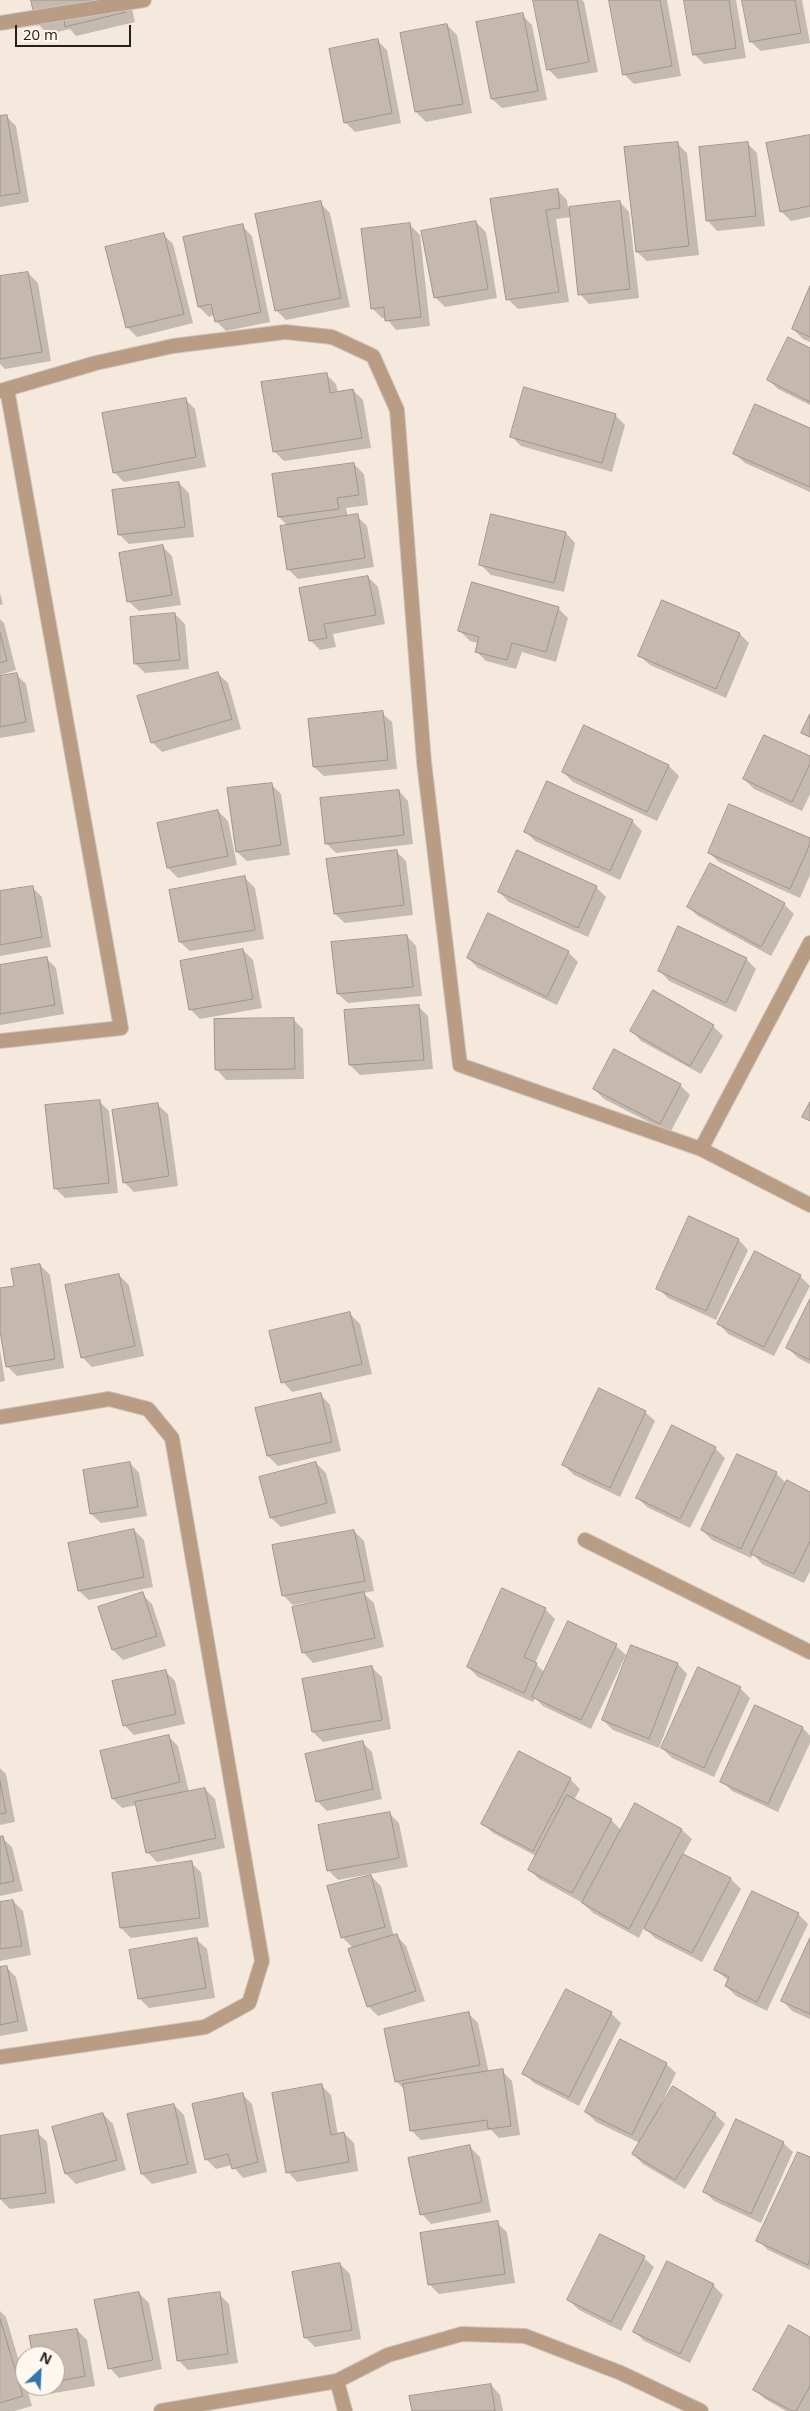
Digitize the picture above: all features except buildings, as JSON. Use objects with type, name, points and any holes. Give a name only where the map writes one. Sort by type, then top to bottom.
[{"type":"street","points":[[0,23],[144,0]]},
{"type":"street","points":[[0,1041],[121,1028],[3,390],[96,363],[173,346],[285,332],[332,337],[373,356],[397,410],[424,762],[460,1065],[701,1149],[810,1205]]},
{"type":"street","points":[[701,1149],[810,944]]},
{"type":"street","points":[[0,1417],[109,1399],[148,1409],[172,1438],[262,1961],[249,2003],[205,2027],[0,2057]]},
{"type":"street","points":[[585,1540],[810,1652]]},
{"type":"street","points":[[161,2411],[337,2381],[388,2355],[462,2334],[525,2336],[621,2373],[701,2411]]},
{"type":"street","points":[[337,2381],[345,2411]]}]
